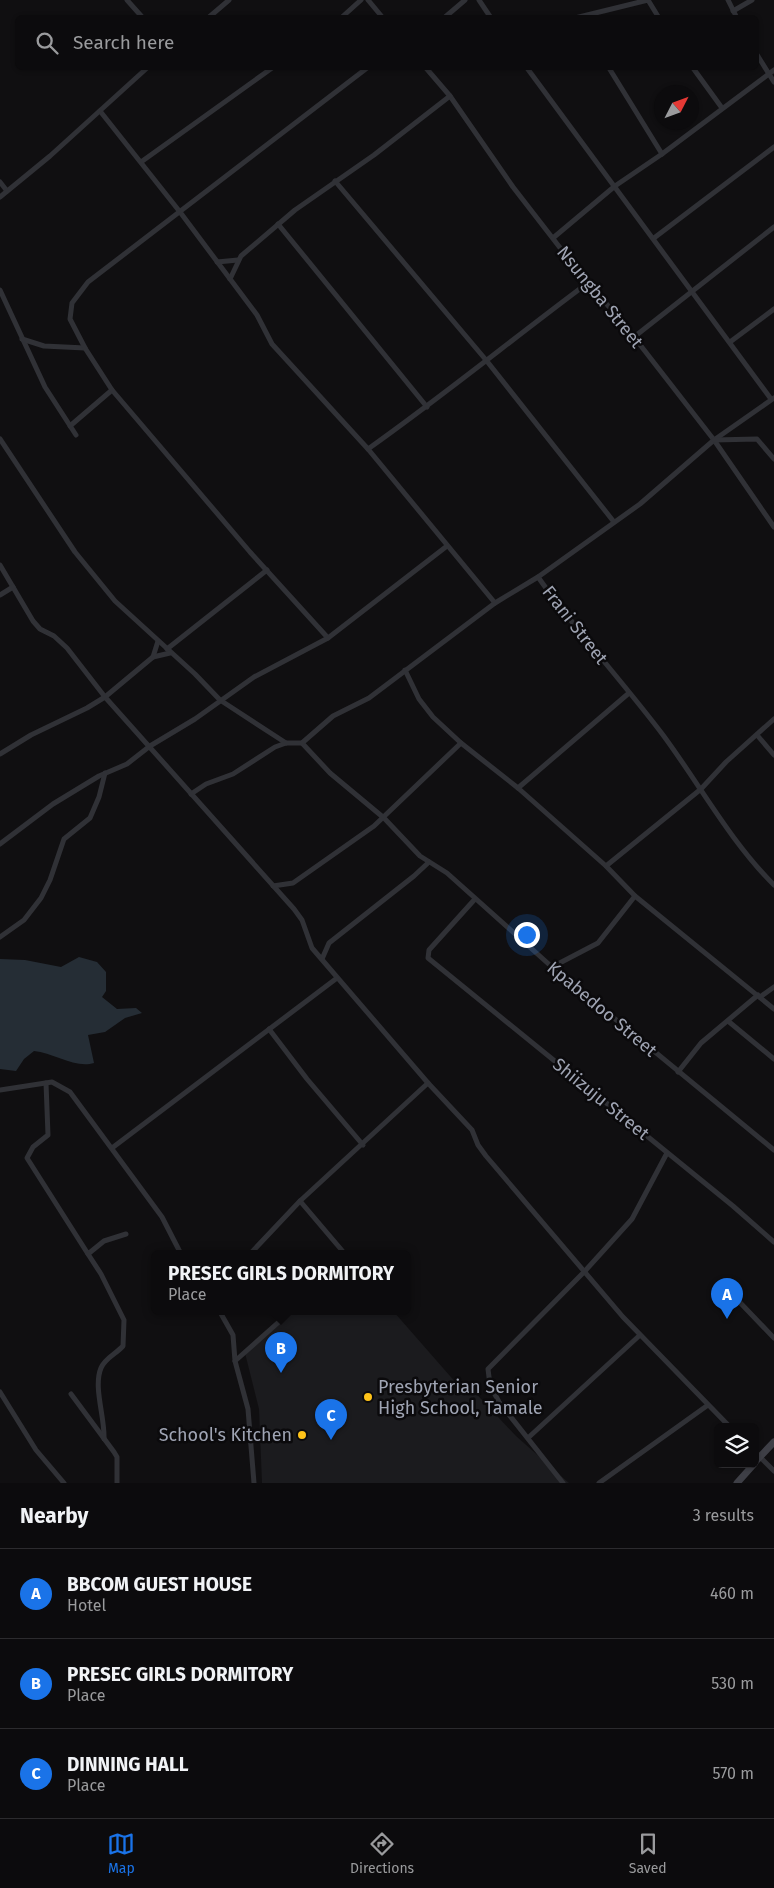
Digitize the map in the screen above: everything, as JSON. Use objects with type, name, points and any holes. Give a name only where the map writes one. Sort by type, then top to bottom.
[{"type":"street","points":[[127,0],[140,15]]},
{"type":"street","points":[[212,15],[229,0]]},
{"type":"street","points":[[344,15],[360,0]]},
{"type":"street","points":[[368,0],[380,15]]},
{"type":"street","points":[[448,15],[465,0]]},
{"type":"street","points":[[479,0],[489,15]]},
{"type":"street","points":[[587,15],[648,0],[657,15]]},
{"type":"street","points":[[728,0],[735,15]]},
{"type":"street","points":[[733,11],[752,0]]},
{"type":"street","points":[[759,58],[774,82]]},
{"type":"street","points":[[0,197],[100,111],[144,70]]},
{"type":"street","points":[[141,162],[269,70]]},
{"type":"street","points":[[328,638],[112,390],[85,348],[70,319],[69,311],[76,296],[88,282],[364,70]]},
{"type":"street","name":"Nsungba Street","points":[[428,70],[450,96],[513,187],[552,238],[634,337],[714,440],[774,527]]},
{"type":"street","points":[[528,70],[773,398]]},
{"type":"street","points":[[611,70],[662,154]]},
{"type":"street","points":[[694,70],[722,108]]},
{"type":"street","points":[[552,238],[615,186],[662,154],[774,70]]},
{"type":"street","points":[[230,279],[238,260],[278,224],[450,96]]},
{"type":"street","points":[[100,111],[180,212],[257,315],[272,344],[368,449],[495,603]]},
{"type":"street","points":[[654,238],[774,147]]},
{"type":"street","points":[[0,182],[6,191]]},
{"type":"street","points":[[335,182],[486,360],[614,522]]},
{"type":"street","points":[[278,224],[427,408]]},
{"type":"street","points":[[634,337],[774,228]]},
{"type":"street","points":[[217,262],[238,260]]},
{"type":"street","points":[[368,449],[427,408],[486,360],[589,282]]},
{"type":"street","points":[[0,290],[45,386],[76,435]]},
{"type":"street","points":[[730,342],[774,309]]},
{"type":"street","points":[[22,339],[44,346],[85,348]]},
{"type":"street","points":[[70,426],[112,390]]},
{"type":"street","name":"Frani Street","points":[[773,398],[714,440],[640,504],[538,577],[701,789],[732,836],[774,885]]},
{"type":"street","points":[[0,439],[44,508],[98,582],[220,700],[286,743]]},
{"type":"street","points":[[714,440],[757,439],[774,459]]},
{"type":"street","points":[[0,844],[53,804],[105,773],[127,764],[150,746],[194,719],[254,677],[328,638],[448,546]]},
{"type":"street","points":[[0,566],[32,621],[40,629],[54,636],[67,648],[105,697],[299,915],[309,943],[428,1083],[472,1130],[478,1146],[486,1156],[640,1336],[726,1423]]},
{"type":"street","points":[[0,754],[31,735],[78,713],[105,697],[153,656],[168,651],[267,570]]},
{"type":"street","points":[[191,794],[206,784],[227,777],[266,752],[286,743],[302,743],[333,716],[369,698],[495,603],[538,577]]},
{"type":"street","points":[[0,595],[13,587]]},
{"type":"street","points":[[153,656],[158,641]]},
{"type":"street","points":[[405,670],[419,699],[428,711],[461,743],[518,788],[606,866],[635,896],[774,1008]]},
{"type":"street","points":[[518,788],[629,693]]},
{"type":"street","points":[[606,866],[701,789],[774,719]]},
{"type":"street","points":[[757,735],[774,755]]},
{"type":"street","name":"Kpabedoo Street","points":[[302,743],[330,773],[384,818],[429,862],[447,873],[552,967],[774,1150]]},
{"type":"street","points":[[273,886],[293,883],[305,876],[384,818],[461,743]]},
{"type":"street","points":[[0,937],[24,920],[41,898],[50,880],[64,840],[90,818],[99,797],[105,773]]},
{"type":"street","points":[[322,959],[330,943],[429,862]]},
{"type":"street","points":[[552,967],[598,943],[635,896]]},
{"type":"street","name":"Shiizuju Street","points":[[475,899],[429,950],[428,958],[733,1206],[774,1242]]},
{"type":"street","points":[[112,1148],[337,978]]},
{"type":"street","points":[[678,1072],[701,1043],[759,996],[774,987]]},
{"type":"street","points":[[728,1021],[774,1059]]},
{"type":"street","points":[[269,1029],[307,1079],[363,1144]]},
{"type":"street","points":[[46,1082],[48,1135],[33,1147],[28,1158],[102,1274],[124,1320],[123,1346],[111,1355],[101,1368],[97,1387],[105,1424],[104,1439]]},
{"type":"street","points":[[0,1090],[46,1082],[59,1084],[70,1092],[162,1217],[179,1250]]},
{"type":"street","points":[[254,1250],[300,1202],[428,1083]]},
{"type":"street","points":[[563,1483],[529,1437],[499,1402],[490,1385],[488,1369],[585,1271],[632,1218],[667,1153]]},
{"type":"street","points":[[300,1202],[342,1250]]},
{"type":"street","points":[[88,1254],[104,1241],[126,1234]]},
{"type":"street","points":[[729,1291],[774,1338]]},
{"type":"street","points":[[222,1315],[233,1334],[235,1361],[248,1409],[254,1483]]},
{"type":"street","points":[[235,1361],[287,1315]]},
{"type":"street","points":[[529,1437],[640,1336]]},
{"type":"street","points":[[0,1392],[33,1445],[64,1483]]},
{"type":"street","points":[[71,1394],[90,1417],[117,1457],[117,1483]]},
{"type":"street","points":[[599,1483],[708,1405]]},
{"type":"street","points":[[759,1456],[774,1442]]},
{"type":"street","points":[[759,1461],[774,1471]]},
{"type":"street","points":[[737,1483],[749,1468]]},
{"type":"shaded area","points":[[79,957],[97,962],[106,972],[106,991],[102,997],[117,1009],[136,1008],[142,1013],[125,1018],[105,1032],[88,1035],[94,1063],[80,1064],[34,1051],[24,1059],[16,1071],[0,1069],[0,959],[25,960],[61,967]]},
{"type":"shaded area","name":"Presbyterian Senior High School, Tamale","points":[[289,1315],[397,1315],[457,1384],[467,1384],[516,1436],[569,1483],[262,1483],[259,1409],[245,1353]]},
{"type":"place","name":"BBCOM GUEST HOUSE","points":[[727,1319]]},
{"type":"place","name":"PRESEC GIRLS DORMITORY","points":[[281,1373]]},
{"type":"place","name":"Presbyterian Senior High School, Tamale","points":[[368,1397]]},
{"type":"place","name":"School's Kitchen","points":[[302,1435]]},
{"type":"place","name":"DINNING HALL","points":[[331,1440]]}]
